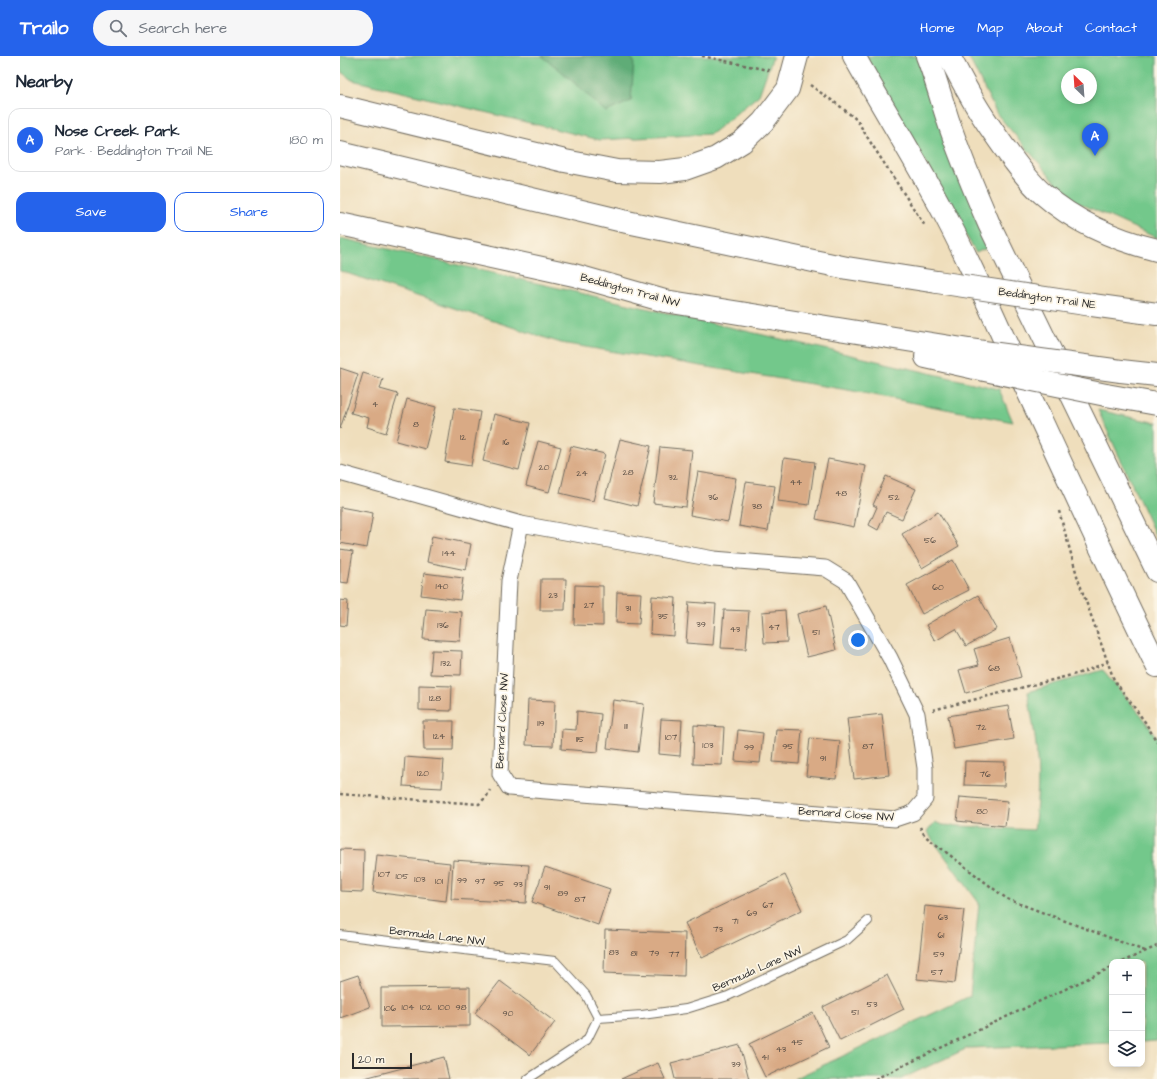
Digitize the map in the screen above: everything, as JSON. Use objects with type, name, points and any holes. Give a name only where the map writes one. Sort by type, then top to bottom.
[{"type":"main road","points":[[340,106],[565,161],[617,171],[660,172],[684,169],[716,158],[742,142],[763,122],[788,89],[797,56]]},
{"type":"main road","points":[[854,56],[946,216],[1157,666]]},
{"type":"main road","points":[[927,56],[935,76],[951,131],[989,224],[1157,571]]},
{"type":"main road","points":[[949,56],[974,102],[997,138],[1019,167],[1042,193],[1064,210],[1091,225],[1118,238],[1157,250]]},
{"type":"main road","name":"Beddington Trail NE","points":[[340,153],[635,224],[847,268],[1157,314]]},
{"type":"main road","name":"Beddington Trail NW","points":[[340,224],[574,275],[665,301],[972,359]]},
{"type":"main road","points":[[972,359],[1157,375]]},
{"type":"main road","points":[[972,359],[1106,395],[1157,404]]},
{"type":"street","points":[[340,473],[521,524],[714,559],[825,568],[846,581],[890,658],[917,714],[925,768],[925,799],[912,813]]},
{"type":"street","name":"Bernard Close NW","points":[[521,524],[509,581],[500,774],[509,788],[895,819],[912,813]]},
{"type":"lane","name":"Bermuda Lane NW","points":[[340,935],[555,961],[586,995],[598,1018],[642,1015],[686,1009],[728,996],[847,940],[868,921]]},
{"type":"lane","points":[[528,1079],[587,1040],[598,1018]]},
{"type":"path","points":[[702,56],[777,72]]},
{"type":"path","points":[[806,83],[857,120],[927,229]]},
{"type":"path","points":[[1057,506],[1078,579],[1114,680],[1145,722],[1157,742]]},
{"type":"path","points":[[917,714],[1080,672],[1108,662]]},
{"type":"path","points":[[340,794],[479,804],[487,796],[500,774]]},
{"type":"path","points":[[912,813],[925,836],[1007,899],[1145,951]]},
{"type":"path","points":[[1128,959],[1157,946]]},
{"type":"path","points":[[875,1079],[1109,968]]},
{"type":"green space","points":[[340,56],[773,56],[759,95],[711,134],[600,140],[352,80],[340,71]]},
{"type":"green space","points":[[542,56],[629,56],[634,61],[631,101],[606,112],[560,70]]},
{"type":"green space","points":[[865,56],[920,56],[989,247],[976,253]]},
{"type":"green space","points":[[968,56],[1157,56],[1157,238],[1070,199],[997,114]]},
{"type":"green space","points":[[340,238],[999,389],[1013,422],[848,390],[561,343],[340,271]]},
{"type":"green space","points":[[1098,410],[1157,423],[1157,539]]},
{"type":"green space","points":[[1103,670],[1142,716],[1157,738],[1157,1041],[1145,1042],[1145,959],[1109,959],[1109,1043],[968,1048],[901,1079],[794,1079],[970,996],[979,903],[927,832],[935,822],[942,825],[1034,830],[1038,768],[1036,742],[1028,692]]},
{"type":"building","points":[[340,368],[358,374],[340,429]]},
{"type":"building","points":[[363,373],[383,379],[380,389],[398,394],[386,433],[367,427],[369,418],[351,413]]},
{"type":"building","points":[[407,399],[436,407],[425,449],[396,441]]},
{"type":"building","points":[[454,408],[480,412],[471,466],[445,462]]},
{"type":"building","points":[[494,414],[530,423],[519,470],[483,461]]},
{"type":"building","points":[[620,439],[651,446],[637,506],[605,498]]},
{"type":"building","points":[[538,441],[561,447],[549,492],[526,486]]},
{"type":"building","points":[[571,446],[605,454],[593,501],[560,493]]},
{"type":"building","points":[[660,447],[692,450],[686,507],[653,503]]},
{"type":"building","points":[[784,458],[815,462],[809,505],[778,501]]},
{"type":"building","points":[[828,459],[866,466],[854,527],[816,519]]},
{"type":"building","points":[[698,472],[736,478],[728,522],[690,515]]},
{"type":"building","points":[[886,476],[916,489],[902,519],[886,512],[878,530],[869,525],[877,507],[873,505]]},
{"type":"building","points":[[746,482],[775,486],[768,531],[739,526]]},
{"type":"building","points":[[340,507],[373,513],[367,548],[340,543]]},
{"type":"building","points":[[938,512],[959,546],[922,568],[902,534]]},
{"type":"building","points":[[432,536],[471,544],[466,570],[427,562]]},
{"type":"building","points":[[340,549],[353,551],[348,583],[340,582]]},
{"type":"building","points":[[953,560],[969,590],[922,614],[907,585]]},
{"type":"building","points":[[424,573],[463,578],[460,600],[421,595]]},
{"type":"building","points":[[541,579],[566,579],[565,610],[540,610]]},
{"type":"building","points":[[575,585],[603,586],[603,626],[574,625]]},
{"type":"building","points":[[617,592],[641,593],[639,624],[616,623]]},
{"type":"building","points":[[978,595],[997,629],[966,646],[956,629],[935,641],[926,625]]},
{"type":"building","points":[[652,596],[676,598],[674,636],[650,634]]},
{"type":"building","points":[[340,600],[348,601],[346,626],[340,625]]},
{"type":"building","points":[[689,602],[716,604],[713,645],[686,643]]},
{"type":"building","points":[[826,606],[836,650],[807,657],[797,614]]},
{"type":"building","points":[[426,609],[462,612],[460,641],[423,639]]},
{"type":"building","points":[[724,610],[749,611],[746,649],[721,648]]},
{"type":"building","points":[[785,610],[787,642],[764,643],[762,612]]},
{"type":"building","points":[[1010,638],[1021,677],[966,693],[959,670],[979,665],[974,649]]},
{"type":"building","points":[[432,650],[462,651],[461,675],[430,674]]},
{"type":"building","points":[[419,685],[452,686],[451,711],[419,710]]},
{"type":"building","points":[[528,700],[555,701],[553,746],[526,745]]},
{"type":"building","points":[[613,700],[644,704],[638,752],[607,748]]},
{"type":"building","points":[[1008,706],[1014,739],[954,749],[948,716]]},
{"type":"building","points":[[577,711],[601,714],[598,752],[561,749],[562,729],[576,730]]},
{"type":"building","points":[[882,714],[889,775],[854,779],[847,718]]},
{"type":"building","points":[[661,719],[682,720],[680,756],[659,754]]},
{"type":"building","points":[[423,721],[454,721],[453,750],[424,750]]},
{"type":"building","points":[[694,725],[724,727],[722,765],[693,764]]},
{"type":"building","points":[[776,729],[802,730],[799,764],[773,762]]},
{"type":"building","points":[[738,730],[763,733],[760,763],[735,761]]},
{"type":"building","points":[[810,738],[840,741],[836,779],[806,776]]},
{"type":"building","points":[[405,757],[444,760],[442,788],[403,786]]},
{"type":"building","points":[[965,761],[1005,762],[1004,786],[964,785]]},
{"type":"building","points":[[960,797],[1008,801],[1005,826],[957,821]]},
{"type":"building","points":[[340,849],[364,850],[363,892],[340,891]]},
{"type":"building","points":[[377,855],[450,863],[446,901],[373,892]]},
{"type":"building","points":[[453,860],[529,865],[526,903],[451,899]]},
{"type":"building","points":[[545,867],[610,889],[598,925],[532,902]]},
{"type":"building","points":[[785,875],[802,910],[702,958],[685,923]]},
{"type":"building","points":[[925,906],[964,910],[955,983],[917,979]]},
{"type":"building","points":[[605,930],[685,933],[684,976],[604,973]]},
{"type":"building","points":[[358,975],[370,1007],[340,1018],[340,981]]},
{"type":"building","points":[[887,975],[904,1009],[840,1041],[823,1007]]},
{"type":"building","points":[[500,981],[555,1022],[530,1055],[475,1013]]},
{"type":"building","points":[[470,987],[470,1026],[381,1027],[381,988]]},
{"type":"building","points":[[813,1013],[829,1047],[765,1077],[749,1044]]},
{"type":"building","points":[[740,1045],[749,1079],[675,1079],[671,1063]]},
{"type":"building","points":[[444,1057],[449,1079],[361,1079],[372,1076]]},
{"type":"building","points":[[658,1063],[665,1079],[621,1079],[641,1070]]},
{"type":"place","name":"Nose Creek Park","points":[[1095,156]]}]
